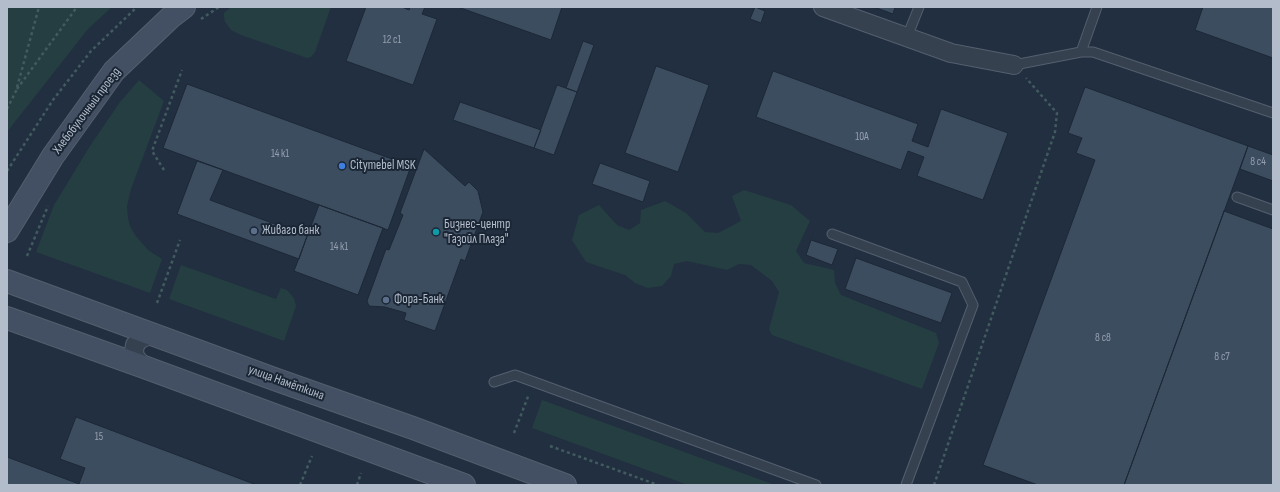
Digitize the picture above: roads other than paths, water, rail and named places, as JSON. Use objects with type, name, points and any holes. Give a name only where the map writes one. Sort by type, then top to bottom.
[{"type":"main road","name":"Хлебобулочный проезд","points":[[7,231],[53,156],[114,71],[172,17],[190,15]]},
{"type":"main road","name":"улица Намёткина","points":[[7,281],[277,380],[414,428],[565,485]]},
{"type":"main road","points":[[7,318],[464,485]]},
{"type":"street","points":[[823,7],[951,53],[1014,65]]},
{"type":"street","points":[[144,367],[135,357],[135,345],[140,339],[154,335]]},
{"type":"lane","points":[[907,37],[919,7]]},
{"type":"lane","points":[[1081,52],[1097,7]]},
{"type":"lane","points":[[1014,65],[1081,52],[1093,52],[1273,113]]},
{"type":"lane","points":[[1237,197],[1273,210]]},
{"type":"lane","points":[[832,234],[962,282],[972,305],[906,485]]},
{"type":"lane","points":[[494,382],[515,375],[534,381],[816,485]]},
{"type":"place","name":"Citymebel MSK","points":[[342,166]]},
{"type":"place","name":"Живаго банк","points":[[254,231]]},
{"type":"place","name":"Бизнес-центр \"Газойл Плаза\"","points":[[436,232]]},
{"type":"place","name":"Фора-Банк","points":[[386,300]]}]
